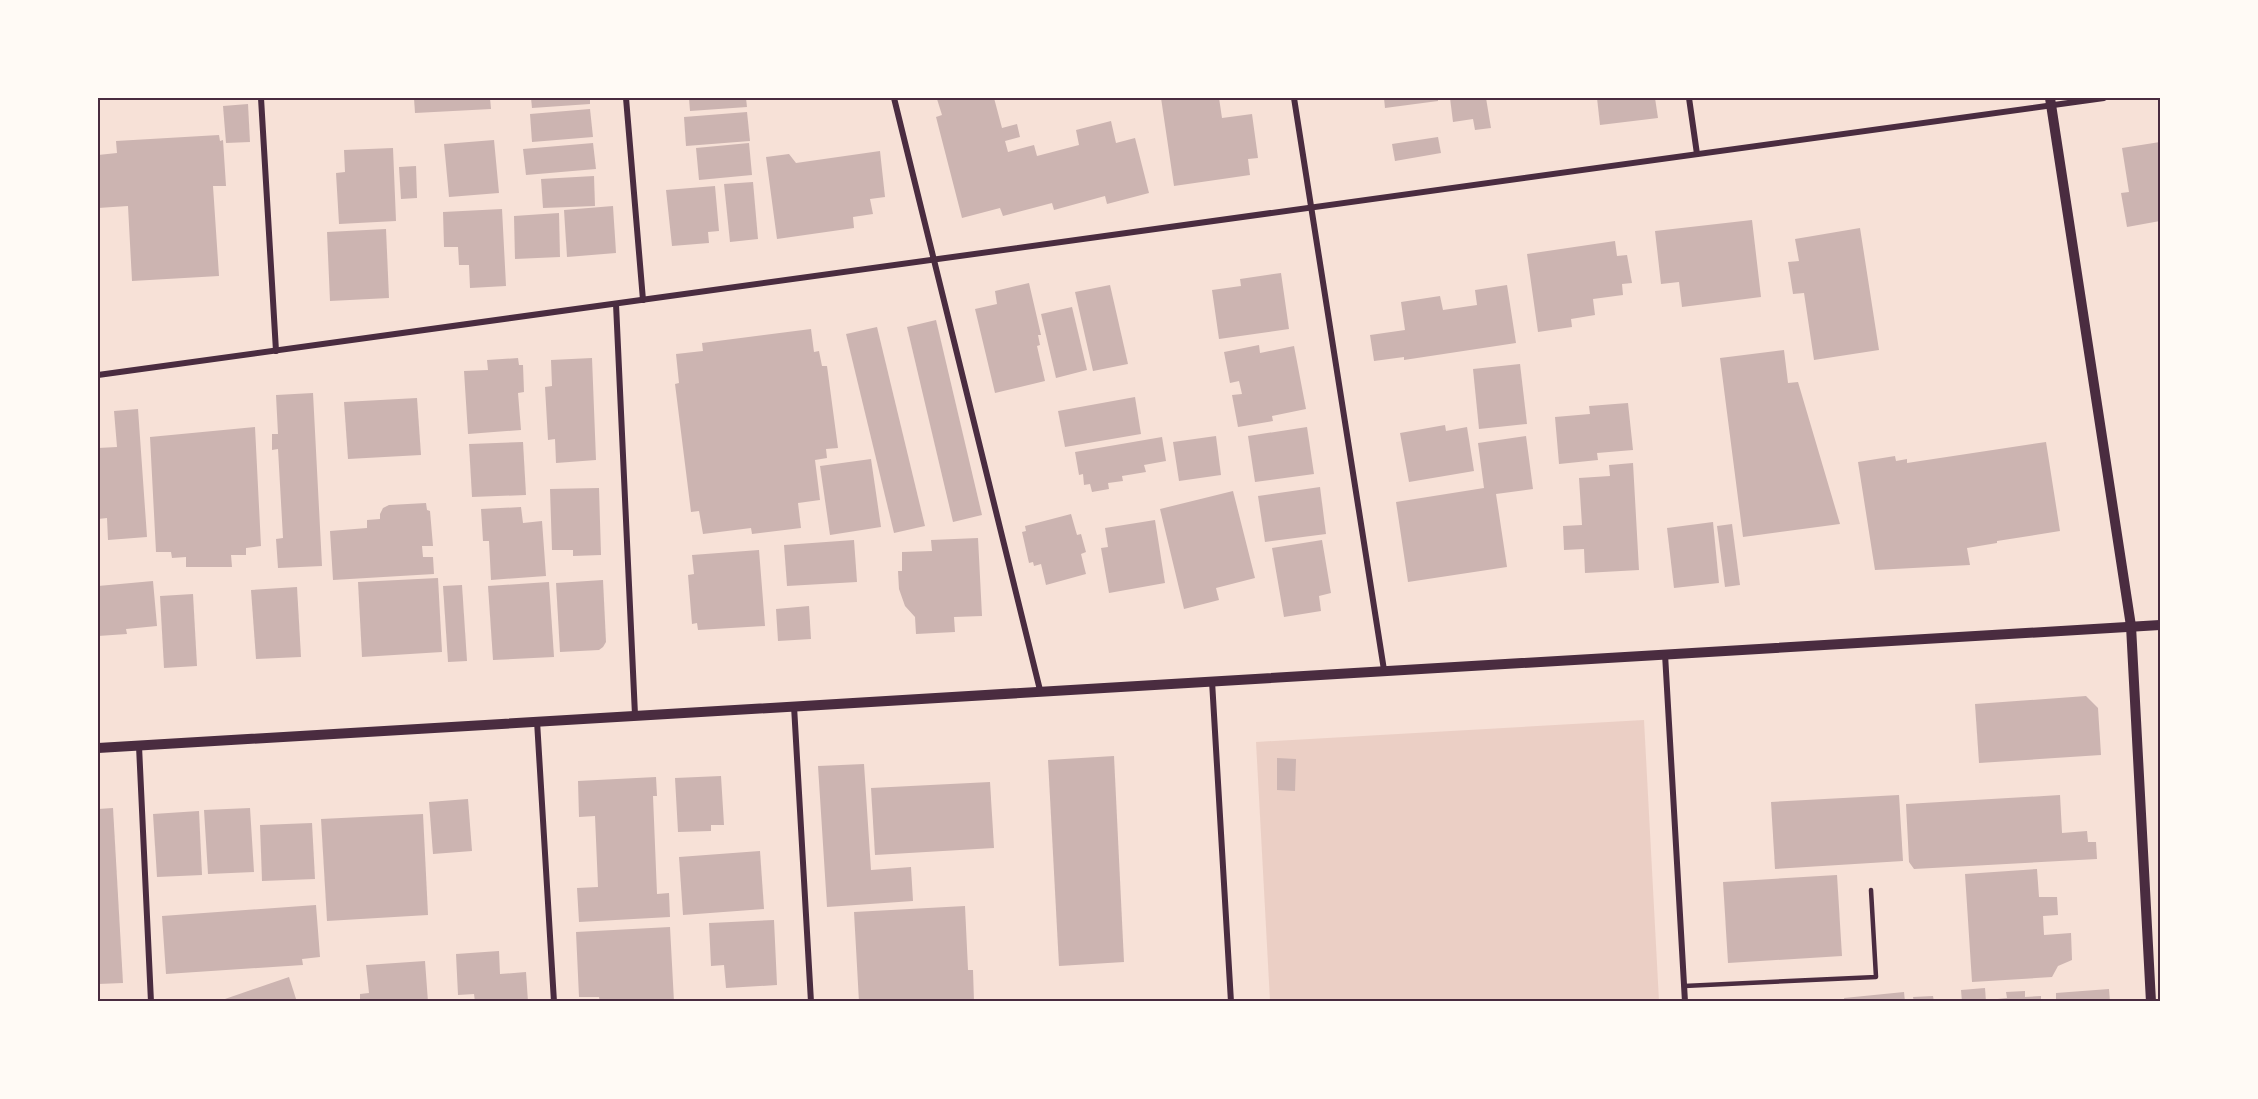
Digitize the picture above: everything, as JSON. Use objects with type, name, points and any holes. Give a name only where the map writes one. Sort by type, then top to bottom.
[{"type":"street","points":[[261,98],[276,351]]},
{"type":"street","points":[[626,98],[643,300]]},
{"type":"street","points":[[894,98],[1040,690]]},
{"type":"street","points":[[1294,98],[1384,670]]},
{"type":"street","points":[[1689,98],[1698,154]]},
{"type":"street","points":[[98,375],[1698,154],[2050,101],[2104,98]]},
{"type":"street","points":[[2050,101],[2131,626],[2151,1002]]},
{"type":"street","points":[[616,304],[635,715]]},
{"type":"street","points":[[98,748],[1040,690],[2160,625]]},
{"type":"street","points":[[1665,654],[1685,1002]]},
{"type":"street","points":[[1212,680],[1232,1002]]},
{"type":"street","points":[[794,705],[811,1002]]},
{"type":"street","points":[[537,721],[554,1002]]},
{"type":"street","points":[[139,746],[151,1002]]},
{"type":"lane","points":[[1684,987],[1876,977],[1871,890]]},
{"type":"shaded area","points":[[1644,720],[1659,1001],[1270,1001],[1256,742]]},
{"type":"building","points":[[414,98],[490,98],[491,109],[415,113]]},
{"type":"building","points":[[531,98],[590,98],[590,104],[532,108]]},
{"type":"building","points":[[689,98],[746,98],[747,107],[690,111]]},
{"type":"building","points":[[994,98],[1002,128],[1017,124],[1020,137],[1005,141],[1008,152],[1034,145],[1037,156],[1079,145],[1076,130],[1111,121],[1116,143],[1135,138],[1149,193],[1107,204],[1105,196],[1054,210],[1052,203],[1003,216],[1000,208],[962,218],[936,117],[942,115],[937,99]]},
{"type":"building","points":[[1161,98],[1219,98],[1222,118],[1252,114],[1258,158],[1248,159],[1250,175],[1174,186]]},
{"type":"building","points":[[1384,98],[1438,98],[1438,101],[1385,108]]},
{"type":"building","points":[[1450,98],[1486,98],[1491,128],[1475,130],[1473,119],[1453,122]]},
{"type":"building","points":[[1597,98],[1655,98],[1658,118],[1600,125]]},
{"type":"building","points":[[248,104],[250,142],[226,143],[223,106]]},
{"type":"building","points":[[590,109],[593,137],[532,142],[530,114]]},
{"type":"building","points":[[747,112],[750,141],[686,146],[684,117]]},
{"type":"building","points":[[219,135],[220,141],[223,140],[226,186],[213,186],[219,276],[132,281],[128,206],[98,208],[98,155],[117,153],[116,141]]},
{"type":"building","points":[[1438,137],[1441,153],[1395,161],[1392,144]]},
{"type":"building","points":[[494,140],[499,193],[449,197],[444,144]]},
{"type":"building","points":[[2160,142],[2160,221],[2127,227],[2121,193],[2129,192],[2122,148]]},
{"type":"building","points":[[593,143],[596,169],[526,175],[523,149]]},
{"type":"building","points":[[749,143],[752,175],[699,180],[696,148]]},
{"type":"building","points":[[393,148],[396,221],[339,224],[336,173],[345,172],[344,150]]},
{"type":"building","points":[[880,151],[885,197],[870,199],[873,214],[853,217],[854,228],[777,239],[766,157],[789,154],[796,163]]},
{"type":"building","points":[[416,166],[417,198],[401,199],[399,167]]},
{"type":"building","points":[[594,176],[595,206],[543,208],[541,179]]},
{"type":"building","points":[[753,182],[758,239],[730,242],[724,184]]},
{"type":"building","points":[[715,186],[719,231],[708,232],[709,243],[672,246],[666,190]]},
{"type":"building","points":[[613,206],[616,253],[567,257],[564,210]]},
{"type":"building","points":[[502,209],[506,286],[470,288],[469,265],[459,265],[458,247],[444,247],[443,212]]},
{"type":"building","points":[[559,213],[560,257],[515,259],[514,216]]},
{"type":"building","points":[[1752,220],[1761,297],[1682,307],[1679,282],[1661,284],[1655,231]]},
{"type":"building","points":[[1860,228],[1879,350],[1814,360],[1804,293],[1793,294],[1788,262],[1799,261],[1795,239]]},
{"type":"building","points":[[386,229],[389,298],[330,301],[327,232]]},
{"type":"building","points":[[1615,241],[1617,256],[1627,255],[1632,283],[1622,284],[1623,295],[1593,299],[1595,315],[1571,319],[1572,327],[1538,332],[1527,254]]},
{"type":"building","points":[[1281,273],[1289,329],[1219,339],[1212,290],[1241,286],[1240,279]]},
{"type":"building","points":[[1029,283],[1041,335],[1038,335],[1040,345],[1037,346],[1045,381],[995,393],[975,309],[997,304],[995,291]]},
{"type":"building","points":[[1110,285],[1128,364],[1093,371],[1075,292]]},
{"type":"building","points":[[1507,285],[1516,343],[1404,360],[1404,357],[1374,361],[1370,335],[1405,330],[1401,302],[1440,296],[1443,310],[1477,305],[1475,290]]},
{"type":"building","points":[[1072,307],[1087,370],[1056,378],[1041,314]]},
{"type":"building","points":[[936,320],[982,515],[953,522],[907,327]]},
{"type":"building","points":[[877,327],[925,526],[894,533],[846,334]]},
{"type":"building","points":[[811,329],[814,352],[819,351],[822,366],[827,366],[838,448],[826,449],[827,458],[815,460],[820,500],[798,503],[801,528],[752,534],[751,528],[703,534],[699,511],[691,512],[675,384],[679,383],[676,354],[703,351],[702,343]]},
{"type":"building","points":[[1259,345],[1260,353],[1294,346],[1306,409],[1272,416],[1273,421],[1238,427],[1232,395],[1242,394],[1239,381],[1230,383],[1224,352]]},
{"type":"building","points":[[1784,350],[1788,383],[1798,382],[1840,524],[1743,537],[1720,358]]},
{"type":"building","points":[[518,358],[519,365],[523,365],[524,392],[518,393],[521,430],[468,434],[464,371],[488,370],[487,360]]},
{"type":"building","points":[[592,358],[596,460],[556,463],[555,439],[548,440],[545,387],[552,386],[551,360]]},
{"type":"building","points":[[1520,364],[1527,424],[1479,429],[1473,369]]},
{"type":"building","points":[[313,393],[322,566],[278,568],[276,539],[283,538],[278,449],[272,450],[272,434],[278,434],[276,395]]},
{"type":"building","points":[[1135,397],[1141,434],[1065,447],[1058,411]]},
{"type":"building","points":[[417,398],[421,455],[348,459],[344,402]]},
{"type":"building","points":[[1628,403],[1633,450],[1597,453],[1598,460],[1559,464],[1555,417],[1590,414],[1589,406]]},
{"type":"building","points":[[138,409],[147,537],[108,540],[107,518],[98,519],[98,448],[117,447],[114,411]]},
{"type":"building","points":[[1445,425],[1446,431],[1467,427],[1474,471],[1409,482],[1400,433]]},
{"type":"building","points":[[255,427],[261,546],[246,548],[246,555],[231,555],[232,567],[186,567],[186,557],[172,558],[171,552],[156,552],[150,437]]},
{"type":"building","points":[[1307,427],[1314,474],[1255,482],[1248,436]]},
{"type":"building","points":[[1216,436],[1221,475],[1179,481],[1173,442]]},
{"type":"building","points":[[1526,436],[1533,489],[1496,494],[1507,567],[1408,582],[1396,502],[1484,488],[1478,443]]},
{"type":"building","points":[[1162,437],[1166,461],[1144,465],[1146,472],[1122,476],[1123,481],[1108,483],[1109,489],[1092,492],[1090,484],[1084,485],[1083,474],[1079,475],[1075,452]]},
{"type":"building","points":[[523,442],[526,495],[472,497],[469,444]]},
{"type":"building","points":[[2046,442],[2060,531],[1967,548],[1970,565],[1875,570],[1858,462],[1895,456],[1896,461],[1907,459],[1907,463]]},
{"type":"building","points":[[871,459],[881,527],[830,535],[820,466]]},
{"type":"building","points":[[1633,463],[1639,570],[1585,573],[1584,549],[1564,550],[1563,526],[1582,525],[1579,478],[1610,476],[1609,465]]},
{"type":"building","points":[[1320,487],[1326,534],[1265,542],[1258,496]]},
{"type":"building","points":[[599,488],[601,555],[573,556],[573,550],[552,550],[550,489]]},
{"type":"building","points":[[1233,491],[1255,578],[1216,588],[1219,600],[1184,609],[1160,509]]},
{"type":"building","points":[[426,503],[427,510],[430,511],[433,546],[422,546],[423,557],[433,557],[434,574],[333,580],[330,531],[367,528],[367,520],[380,519],[383,508],[389,505]]},
{"type":"building","points":[[521,507],[523,523],[542,521],[546,576],[491,580],[489,541],[483,541],[481,509]]},
{"type":"building","points":[[1071,514],[1077,535],[1081,534],[1086,552],[1081,554],[1086,574],[1046,585],[1041,564],[1034,566],[1033,562],[1029,563],[1022,532],[1026,531],[1025,526]]},
{"type":"building","points":[[1155,520],[1165,583],[1109,593],[1101,548],[1108,547],[1105,528]]},
{"type":"building","points":[[1713,522],[1719,583],[1674,588],[1667,528]]},
{"type":"building","points":[[1732,524],[1740,585],[1725,587],[1717,526]]},
{"type":"building","points":[[978,538],[982,616],[954,617],[955,632],[916,634],[915,617],[905,606],[899,589],[898,571],[902,571],[902,552],[932,551],[931,540]]},
{"type":"building","points":[[854,540],[857,582],[787,586],[784,545]]},
{"type":"building","points":[[1322,540],[1331,593],[1319,596],[1321,611],[1284,617],[1272,548]]},
{"type":"building","points":[[759,550],[765,626],[698,630],[697,623],[692,624],[688,575],[694,574],[692,555]]},
{"type":"building","points":[[438,578],[442,652],[362,657],[358,582]]},
{"type":"building","points":[[603,580],[606,642],[599,650],[560,652],[556,583]]},
{"type":"building","points":[[153,581],[157,626],[126,629],[127,634],[98,636],[98,586]]},
{"type":"building","points":[[549,582],[554,657],[493,660],[488,586]]},
{"type":"building","points":[[462,585],[467,661],[448,662],[443,586]]},
{"type":"building","points":[[297,587],[301,657],[256,659],[251,590]]},
{"type":"building","points":[[193,594],[197,666],[164,668],[160,596]]},
{"type":"building","points":[[809,606],[811,639],[778,641],[776,609]]},
{"type":"building","points":[[2086,696],[2098,708],[2101,755],[1979,763],[1975,704]]},
{"type":"building","points":[[1114,756],[1124,962],[1059,966],[1048,760]]},
{"type":"building","points":[[1277,758],[1296,759],[1295,791],[1277,790]]},
{"type":"building","points":[[864,764],[871,870],[911,867],[913,901],[827,907],[818,766]]},
{"type":"building","points":[[721,776],[724,825],[711,825],[711,831],[678,832],[675,778]]},
{"type":"building","points":[[656,777],[657,796],[653,796],[657,894],[669,893],[670,917],[579,922],[577,888],[598,887],[595,816],[579,817],[578,781]]},
{"type":"building","points":[[990,782],[994,848],[875,855],[871,788]]},
{"type":"building","points":[[1899,795],[1903,861],[1775,869],[1771,802]]},
{"type":"building","points":[[2060,795],[2062,833],[2087,831],[2088,842],[2096,842],[2097,859],[1914,869],[1909,862],[1906,804]]},
{"type":"building","points":[[468,799],[472,851],[433,854],[429,802]]},
{"type":"building","points":[[113,808],[123,983],[98,984],[98,809]]},
{"type":"building","points":[[250,808],[254,872],[208,874],[204,810]]},
{"type":"building","points":[[199,811],[202,875],[157,877],[153,814]]},
{"type":"building","points":[[423,814],[428,915],[327,921],[321,819]]},
{"type":"building","points":[[312,823],[315,879],[262,881],[260,825]]},
{"type":"building","points":[[760,851],[764,909],[683,915],[679,857]]},
{"type":"building","points":[[2037,869],[2039,897],[2057,897],[2058,915],[2043,916],[2044,935],[2071,933],[2072,960],[2058,966],[2052,977],[1972,982],[1965,874]]},
{"type":"building","points":[[1837,875],[1842,956],[1728,963],[1723,882]]},
{"type":"building","points":[[316,905],[320,957],[302,959],[303,965],[166,974],[162,916]]},
{"type":"building","points":[[965,906],[968,970],[973,970],[974,1002],[859,1002],[854,912]]},
{"type":"building","points":[[774,920],[777,985],[726,988],[724,965],[711,966],[709,923]]},
{"type":"building","points":[[670,927],[674,1002],[600,1002],[599,997],[579,997],[576,932]]},
{"type":"building","points":[[499,951],[500,974],[526,972],[528,1002],[475,1002],[474,994],[458,995],[456,954]]},
{"type":"building","points":[[425,961],[428,1002],[360,1002],[360,994],[369,993],[366,965]]},
{"type":"building","points":[[289,977],[297,1002],[225,1002],[225,999]]},
{"type":"building","points":[[1985,988],[1986,1002],[1962,1002],[1961,990]]},
{"type":"building","points":[[2109,989],[2110,1002],[2056,1002],[2056,993]]},
{"type":"building","points":[[2025,991],[2025,997],[2041,996],[2041,1002],[1988,1002],[1988,1000],[2007,998],[2006,992]]},
{"type":"building","points":[[1904,992],[1905,1002],[1845,1002],[1844,998]]},
{"type":"building","points":[[1933,996],[1934,1002],[1914,1002],[1913,997]]}]
